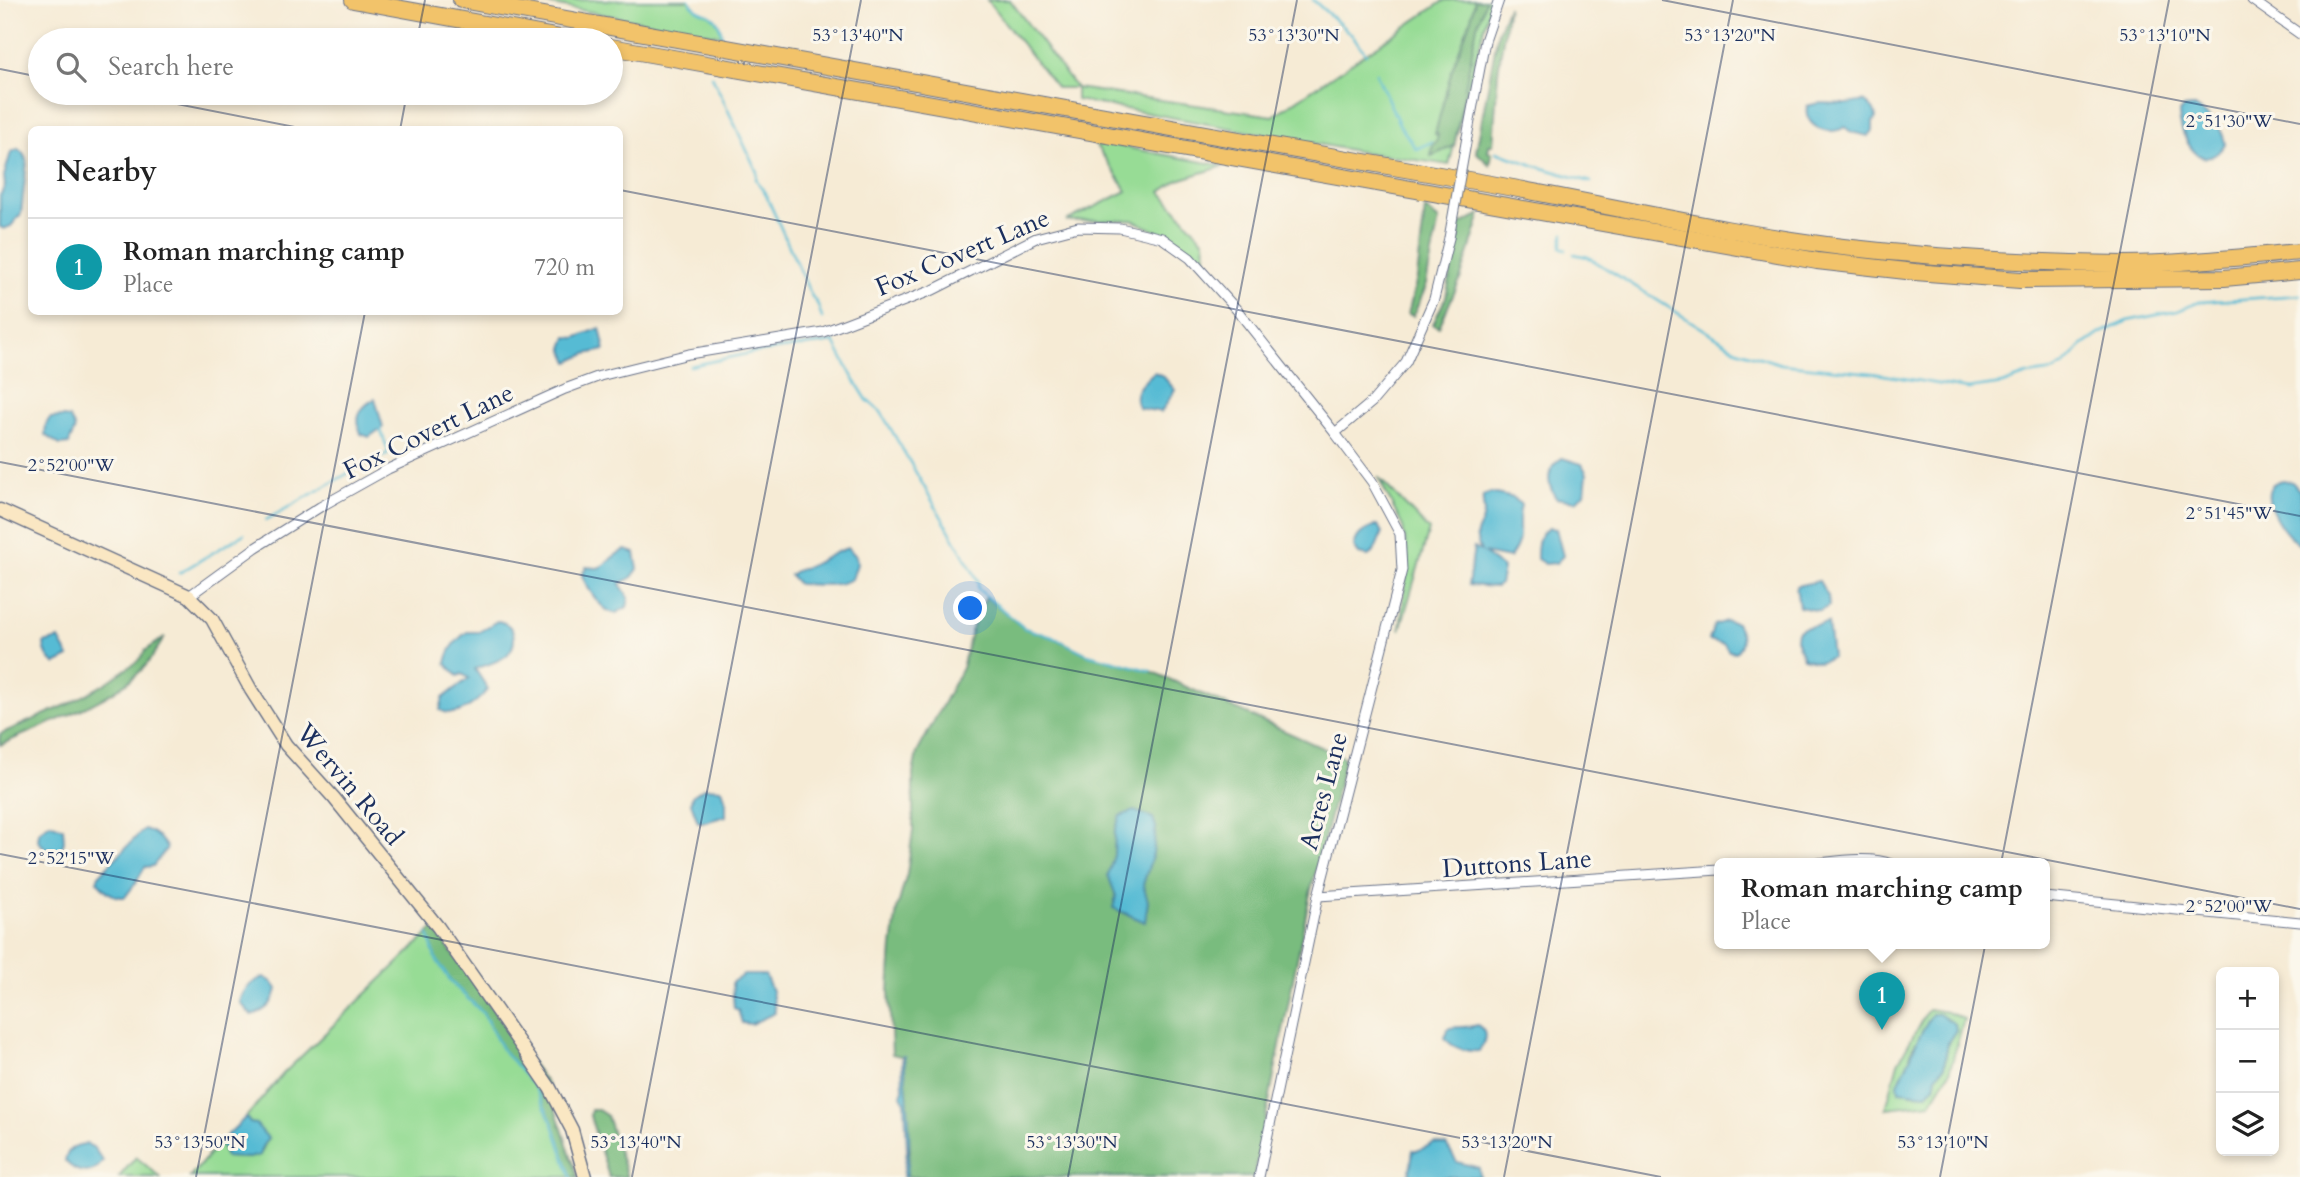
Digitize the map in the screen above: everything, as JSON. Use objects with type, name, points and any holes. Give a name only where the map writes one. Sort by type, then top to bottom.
[{"type":"highway","points":[[353,0],[506,28]]},
{"type":"highway","points":[[461,0],[615,28]]},
{"type":"highway","points":[[623,30],[1196,134],[1478,181],[1841,247],[1951,258],[2126,264],[2198,261],[2300,251]]},
{"type":"highway","points":[[623,49],[1818,261],[2020,280],[2224,278],[2300,271]]},
{"type":"street","points":[[1335,433],[1372,402],[1406,362],[1434,299],[1449,238],[1486,41],[1499,0]]},
{"type":"street","points":[[2252,0],[2300,34]]},
{"type":"street","name":"Fox Covert Lane","points":[[189,596],[255,548],[388,469],[565,389],[600,376],[689,354],[823,332],[933,290],[1036,238],[1078,227],[1121,228],[1162,238],[1190,258],[1237,310],[1335,433]]},
{"type":"street","name":"Acres Lane","points":[[1259,1177],[1318,896],[1402,570],[1400,534],[1372,482],[1335,433]]},
{"type":"street","name":"Wervin Road","points":[[0,510],[189,596],[212,620],[286,746],[334,798],[438,927],[550,1088],[572,1130],[585,1177]]},
{"type":"street","name":"Duttons Lane","points":[[1318,896],[1714,870]]},
{"type":"street","points":[[2050,897],[2300,922]]},
{"type":"green space","points":[[525,0],[689,0],[698,10],[716,20],[722,36]]},
{"type":"green space","points":[[987,0],[1010,0],[1076,88],[1057,88]]},
{"type":"green space","points":[[1445,0],[1491,0],[1449,165],[1356,151],[1076,100],[1076,88],[1273,116]]},
{"type":"green space","points":[[1475,0],[1486,0],[1477,26],[1454,146],[1431,156],[1452,69],[1471,19]]},
{"type":"green space","points":[[1508,6],[1498,72],[1493,145],[1489,145],[1488,152],[1492,153],[1490,165],[1476,152],[1498,32]]},
{"type":"green space","points":[[1093,141],[1224,166],[1178,180],[1161,192],[1204,241],[1206,264],[1170,237],[1132,220],[1066,221],[1127,191]]},
{"type":"green space","points":[[1425,209],[1439,220],[1425,289],[1413,316],[1408,314],[1417,278]]},
{"type":"green space","points":[[1481,214],[1460,280],[1439,327],[1433,324],[1446,297],[1461,224]]},
{"type":"green space","points":[[1378,477],[1429,530],[1400,630],[1408,559],[1403,527]]},
{"type":"green space","points":[[986,597],[1024,628],[1055,638],[1087,654],[1151,671],[1345,758],[1310,894],[1254,1177],[906,1177],[910,1151],[904,1057],[892,1054],[889,991],[897,909],[907,874],[913,830],[913,773],[917,753],[962,668],[972,628]]},
{"type":"green space","points":[[165,637],[147,664],[117,690],[78,711],[0,745],[0,734],[71,703],[106,683],[139,660],[145,651]]},
{"type":"green space","points":[[434,928],[547,1084],[578,1177],[571,1177],[553,1124],[534,1086],[502,1049],[483,1013],[452,983],[435,957],[428,934]]},
{"type":"green space","points":[[428,934],[435,957],[452,983],[483,1013],[502,1049],[534,1086],[553,1124],[571,1177],[190,1177],[218,1144],[226,1157],[249,1158],[260,1155],[268,1138],[246,1117],[283,1074]]},
{"type":"green space","points":[[1928,1009],[1947,1012],[1964,1019],[1949,1073],[1931,1103],[1886,1108],[1898,1063]],"holes":[[[1939,1014],[1956,1030],[1948,1042],[1944,1066],[1936,1076],[1934,1087],[1927,1094],[1911,1093],[1910,1054],[1929,1023]]]},
{"type":"green space","points":[[591,1110],[598,1110],[607,1116],[627,1177],[609,1177],[590,1116]]},
{"type":"green space","points":[[136,1157],[160,1177],[119,1177]]},
{"type":"water","points":[[1864,101],[1876,115],[1873,131],[1868,136],[1851,132],[1845,127],[1832,131],[1819,128],[1809,120],[1807,113],[1807,106],[1812,104]]},
{"type":"water","points":[[2195,107],[2215,123],[2224,138],[2225,144],[2216,154],[2208,157],[2194,151],[2180,123],[2179,113],[2184,108]]},
{"type":"water","points":[[18,149],[27,162],[21,214],[11,226],[4,229],[0,227],[0,196],[5,186],[4,176],[11,152]]},
{"type":"water","points":[[600,328],[605,350],[586,354],[569,362],[563,348],[567,337],[575,338]]},
{"type":"water","points":[[1154,372],[1163,376],[1175,390],[1161,412],[1139,408],[1136,402],[1136,392]]},
{"type":"water","points":[[375,399],[383,427],[369,437],[361,434],[358,418],[365,406]]},
{"type":"water","points":[[50,418],[69,418],[75,429],[69,444],[60,445],[45,435],[46,424]]},
{"type":"water","points":[[1562,458],[1582,464],[1587,474],[1585,493],[1576,501],[1556,498],[1550,487],[1550,471]]},
{"type":"water","points":[[2283,480],[2292,482],[2300,491],[2300,545],[2286,532],[2269,501],[2269,491],[2273,484]]},
{"type":"water","points":[[1491,493],[1514,498],[1521,505],[1519,538],[1509,558],[1484,553],[1503,569],[1500,584],[1496,587],[1468,585],[1474,548],[1481,551],[1477,534],[1484,513],[1483,496]]},
{"type":"water","points":[[1378,525],[1382,533],[1374,552],[1368,556],[1359,554],[1354,547],[1357,538]]},
{"type":"water","points":[[1549,528],[1556,529],[1563,556],[1556,563],[1545,564],[1537,559],[1538,545],[1540,537]]},
{"type":"water","points":[[848,548],[856,556],[857,564],[852,579],[846,582],[833,585],[798,584],[790,575],[796,571]]},
{"type":"water","points":[[626,550],[635,553],[638,569],[632,577],[620,584],[629,598],[627,607],[616,613],[611,612],[595,598],[582,575],[586,567],[601,567]]},
{"type":"water","points":[[1819,581],[1828,596],[1829,606],[1820,611],[1799,607],[1796,586]]},
{"type":"water","points":[[497,621],[508,625],[514,639],[507,655],[475,669],[488,689],[466,708],[453,713],[440,710],[443,698],[469,678],[462,674],[458,676],[446,664],[453,646],[467,632],[479,632]]},
{"type":"water","points":[[1726,621],[1736,623],[1741,635],[1742,642],[1736,652],[1729,651],[1724,644],[1709,640],[1714,625]]},
{"type":"water","points":[[1828,623],[1832,657],[1819,662],[1803,658],[1796,639],[1797,632]]},
{"type":"water","points":[[59,639],[69,657],[55,664],[47,655],[44,643]]},
{"type":"water","points":[[704,788],[722,789],[726,801],[726,816],[698,822],[691,803],[692,796]]},
{"type":"water","points":[[1134,811],[1153,818],[1156,827],[1153,853],[1143,885],[1148,901],[1145,922],[1113,908],[1116,896],[1108,875],[1120,816]]},
{"type":"water","points":[[50,823],[63,828],[64,842],[61,849],[46,849],[38,841],[39,832]]},
{"type":"water","points":[[144,829],[157,836],[167,848],[153,866],[145,867],[125,897],[113,895],[97,881],[99,875]]},
{"type":"water","points":[[744,975],[765,975],[772,991],[775,1013],[751,1024],[742,1023],[738,1010],[734,1008],[732,982]]},
{"type":"water","points":[[264,977],[277,989],[276,994],[265,1009],[251,1015],[240,1002],[241,997],[248,987]]},
{"type":"water","points":[[1932,1014],[1939,1014],[1955,1024],[1956,1030],[1948,1042],[1944,1067],[1936,1076],[1934,1087],[1927,1094],[1899,1091],[1898,1084],[1917,1040]]},
{"type":"water","points":[[1477,1025],[1483,1030],[1485,1037],[1479,1051],[1460,1049],[1445,1038],[1447,1029]]},
{"type":"water","points":[[902,1056],[909,1117],[906,1177],[903,1177],[907,1150],[905,1102],[901,1095]]},
{"type":"water","points":[[246,1117],[268,1138],[260,1155],[249,1158],[226,1157],[222,1145],[218,1144]]},
{"type":"water","points":[[1435,1143],[1446,1145],[1457,1162],[1479,1168],[1480,1177],[1409,1177],[1413,1150],[1417,1151]]},
{"type":"water","points":[[86,1144],[93,1147],[103,1161],[94,1170],[84,1172],[74,1169],[65,1161],[72,1148]]},
{"type":"waterway","points":[[689,0],[698,10],[716,20],[722,36]]},
{"type":"waterway","points":[[1313,0],[1353,36],[1366,54]]},
{"type":"waterway","points":[[1376,73],[1399,124],[1416,149],[1432,142]]},
{"type":"waterway","points":[[712,76],[757,172],[756,179],[766,195],[822,318]]},
{"type":"waterway","points":[[1496,152],[1591,182]]},
{"type":"waterway","points":[[1564,233],[1561,247],[1566,250]]},
{"type":"waterway","points":[[1574,254],[1588,257],[1737,350],[1781,364],[1872,373],[1968,389],[2054,371],[2101,333],[2127,321],[2177,311],[2199,302],[2300,295]]},
{"type":"waterway","points":[[690,366],[751,353],[834,342],[867,400],[881,412],[975,575],[978,589],[1024,628],[1055,638],[1087,654],[1151,671]]},
{"type":"waterway","points":[[266,520],[375,458],[387,455],[388,450],[380,429]]},
{"type":"waterway","points":[[179,573],[244,534]]},
{"type":"waterway","points":[[428,934],[435,957],[452,983],[483,1013],[502,1049],[534,1086],[553,1124],[571,1177]]},
{"type":"place","name":"Roman marching camp","points":[[1882,1030]]}]
